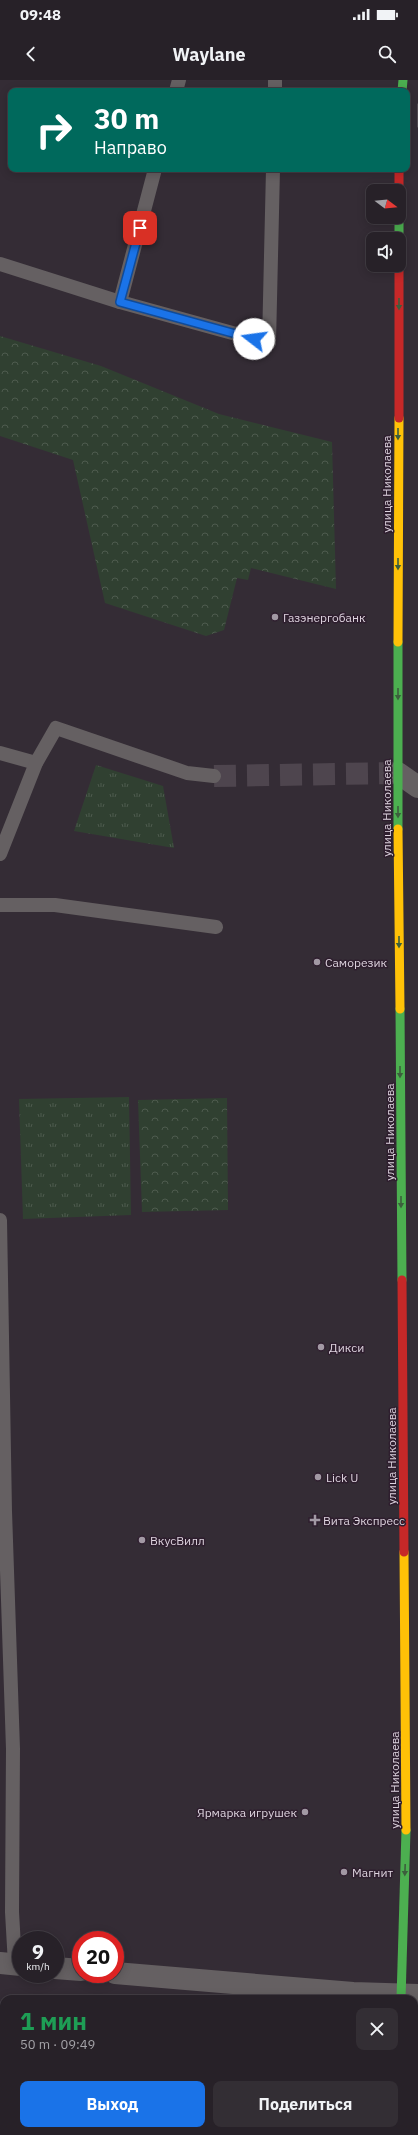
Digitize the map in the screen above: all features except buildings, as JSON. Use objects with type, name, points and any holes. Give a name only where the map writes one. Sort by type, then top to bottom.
[{"type":"main road","points":[[399,172],[399,184]]},
{"type":"main road","name":"улица Николаева","points":[[399,272],[398,773],[412,1831],[406,1995]]},
{"type":"street","points":[[398,773],[418,787]]},
{"type":"street","points":[[124,1974],[388,1995]]},
{"type":"lane","points":[[120,302],[155,172]]},
{"type":"lane","points":[[0,264],[120,302],[270,343],[274,172]]},
{"type":"lane","points":[[0,854],[36,763],[56,728],[187,773],[214,776]]},
{"type":"lane","points":[[0,753],[36,763]]},
{"type":"lane","points":[[0,905],[55,905],[216,927]]},
{"type":"lane","points":[[0,1220],[6,1748],[12,1931]]},
{"type":"green space","points":[[0,336],[101,366],[219,414],[332,442],[336,589],[251,568],[248,580],[237,578],[224,630],[206,636],[105,603],[73,460],[0,436]]},
{"type":"green space","points":[[96,765],[163,786],[174,848],[74,831]]},
{"type":"green space","points":[[129,1097],[131,1215],[23,1219],[19,1099]]},
{"type":"green space","points":[[227,1098],[228,1210],[142,1212],[138,1100]]},
{"type":"tunnel","points":[[214,776],[398,773]]},
{"type":"tram line","points":[[418,104],[418,127]]},
{"type":"traffic: fast","points":[[402,88],[403,80]]},
{"type":"traffic: fast","points":[[399,224],[399,232]]},
{"type":"traffic: fast","points":[[398,642],[398,829]]},
{"type":"traffic: fast","points":[[400,1009],[402,1280]]},
{"type":"traffic: fast","points":[[401,1995],[406,1830]]},
{"type":"traffic: slow","points":[[398,642],[399,418]]},
{"type":"traffic: slow","points":[[398,829],[400,1009]]},
{"type":"traffic: slow","points":[[404,1552],[406,1830]]},
{"type":"traffic: jam","points":[[399,172],[399,184]]},
{"type":"traffic: jam","points":[[399,272],[399,418]]},
{"type":"traffic: jam","points":[[402,1280],[404,1552]]},
{"type":"place","name":"Газэнергобанк","points":[[275,617]]},
{"type":"place","name":"Саморезик","points":[[317,962]]},
{"type":"place","name":"Дикси","points":[[321,1347]]},
{"type":"place","name":"Lick U","points":[[318,1477]]},
{"type":"place","name":"Вита Экспресс","points":[[315,1520]]},
{"type":"place","name":"ВкусВилл","points":[[142,1540]]},
{"type":"place","name":"Ярмарка игрушек","points":[[305,1812]]},
{"type":"place","name":"Магнит","points":[[344,1872]]},
{"type":"route","points":[[140,228],[120,302],[254,339]]}]
